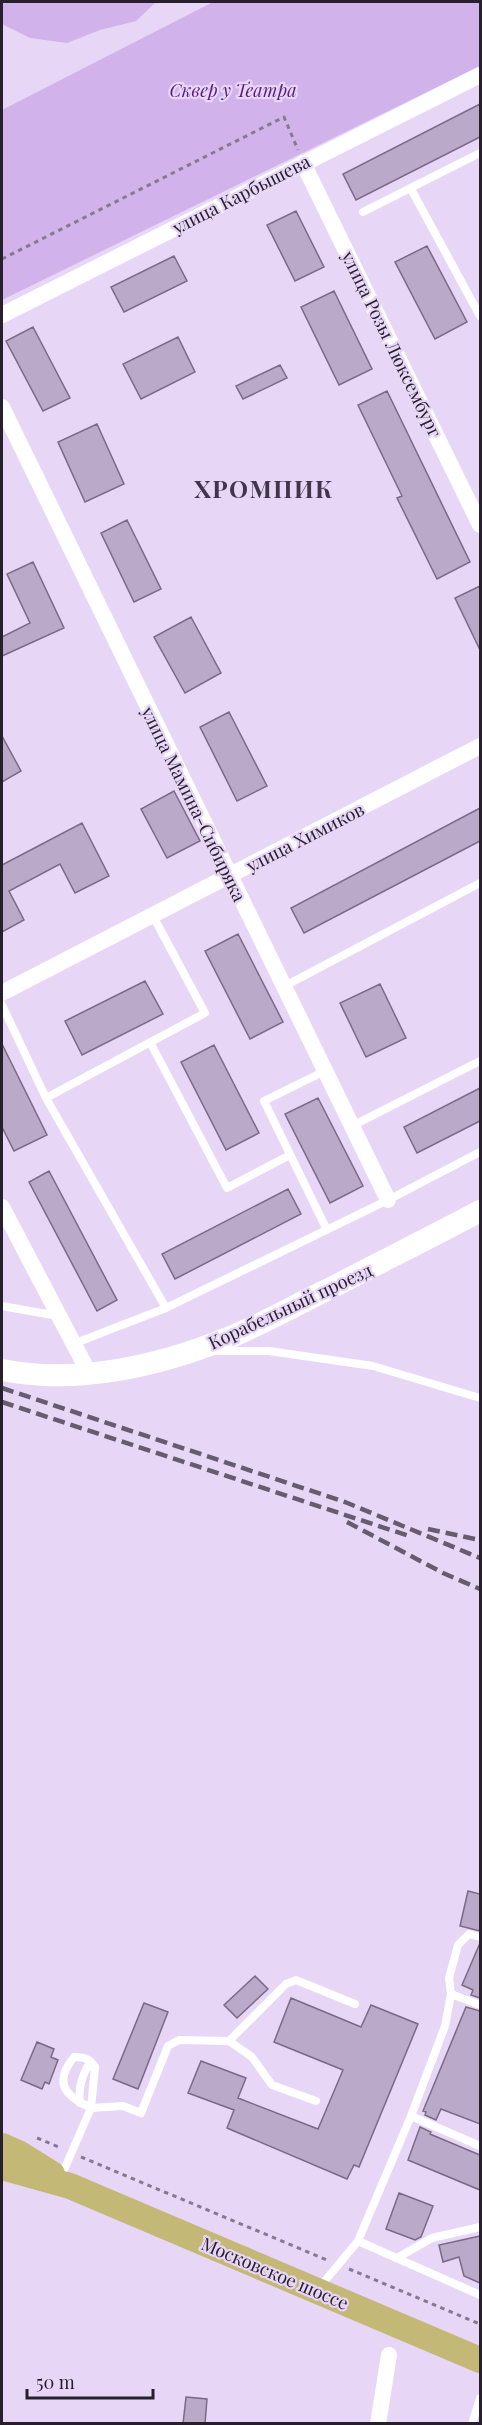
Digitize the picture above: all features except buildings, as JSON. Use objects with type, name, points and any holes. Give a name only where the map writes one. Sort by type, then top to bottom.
[{"type":"main road","name":"Московское шоссе","points":[[2,2146],[20,2154],[65,2183]]},
{"type":"main road","name":"Московское шоссе","points":[[2,2167],[65,2183],[480,2360]]},
{"type":"street","name":"улица Карбышева","points":[[2,315],[480,75]]},
{"type":"street","name":"улица Розы Люксембург","points":[[303,163],[480,525]]},
{"type":"street","name":"улица Мамина-Сибиряка","points":[[2,407],[388,1200]]},
{"type":"street","name":"улица Химиков","points":[[2,993],[480,747]]},
{"type":"street","points":[[2,1207],[89,1373]]},
{"type":"street","name":"Корабельный проезд","points":[[2,1370],[53,1376],[89,1373],[139,1365],[190,1351],[229,1338],[480,1211]]},
{"type":"street","points":[[378,2424],[389,2355]]},
{"type":"lane","points":[[363,212],[480,153]]},
{"type":"lane","points":[[411,189],[480,316]]},
{"type":"lane","points":[[283,987],[480,883]]},
{"type":"lane","points":[[46,1098],[205,1013],[153,915]]},
{"type":"lane","points":[[2,1005],[46,1098],[166,1308]]},
{"type":"lane","points":[[150,1042],[227,1188],[290,1155]]},
{"type":"lane","points":[[352,1126],[480,1061]]},
{"type":"lane","points":[[325,1071],[264,1101],[327,1230]]},
{"type":"lane","points":[[73,1344],[166,1308],[388,1200],[480,1152]]},
{"type":"lane","points":[[2,1306],[59,1316]]},
{"type":"lane","points":[[190,1351],[269,1351],[373,1366],[480,1398]]},
{"type":"lane","points":[[317,2291],[358,2241],[411,2116],[445,2026],[451,1994],[449,1978],[458,1945],[469,1934],[480,1937]]},
{"type":"lane","points":[[229,2041],[286,1984],[296,1980],[355,2004]]},
{"type":"lane","points":[[451,1994],[480,2005]]},
{"type":"lane","points":[[65,2183],[71,2152],[91,2108],[95,2067],[91,2061],[75,2057],[63,2077],[64,2088],[68,2095],[91,2108],[123,2106],[141,2113],[168,2046],[179,2040],[229,2041],[252,2057],[272,2085],[316,2101]]},
{"type":"lane","points":[[80,2103],[78,2093],[84,2073],[87,2067],[95,2067]]},
{"type":"lane","points":[[411,2116],[480,2146]]},
{"type":"lane","points":[[397,2258],[432,2238],[480,2227]]},
{"type":"lane","points":[[358,2241],[480,2295]]},
{"type":"lane","points":[[472,2424],[480,2398]]},
{"type":"path","points":[[2,259],[284,117],[303,163]]},
{"type":"path","points":[[33,2136],[480,2324]]},
{"type":"green space","points":[[2,2],[156,2],[136,21],[100,30],[67,43],[30,38],[2,24]]},
{"type":"green space","name":"Сквер у Театра","points":[[213,2],[480,2],[480,66],[2,300],[2,110]]},
{"type":"railway","points":[[2,1388],[345,1502],[480,1558]]},
{"type":"railway","points":[[2,1402],[412,1537]]},
{"type":"railway","points":[[347,1522],[443,1573],[480,1589]]},
{"type":"railway","points":[[428,1529],[480,1540]]},
{"type":"district","name":"ХРОМПИК","points":[[264,488]]}]
